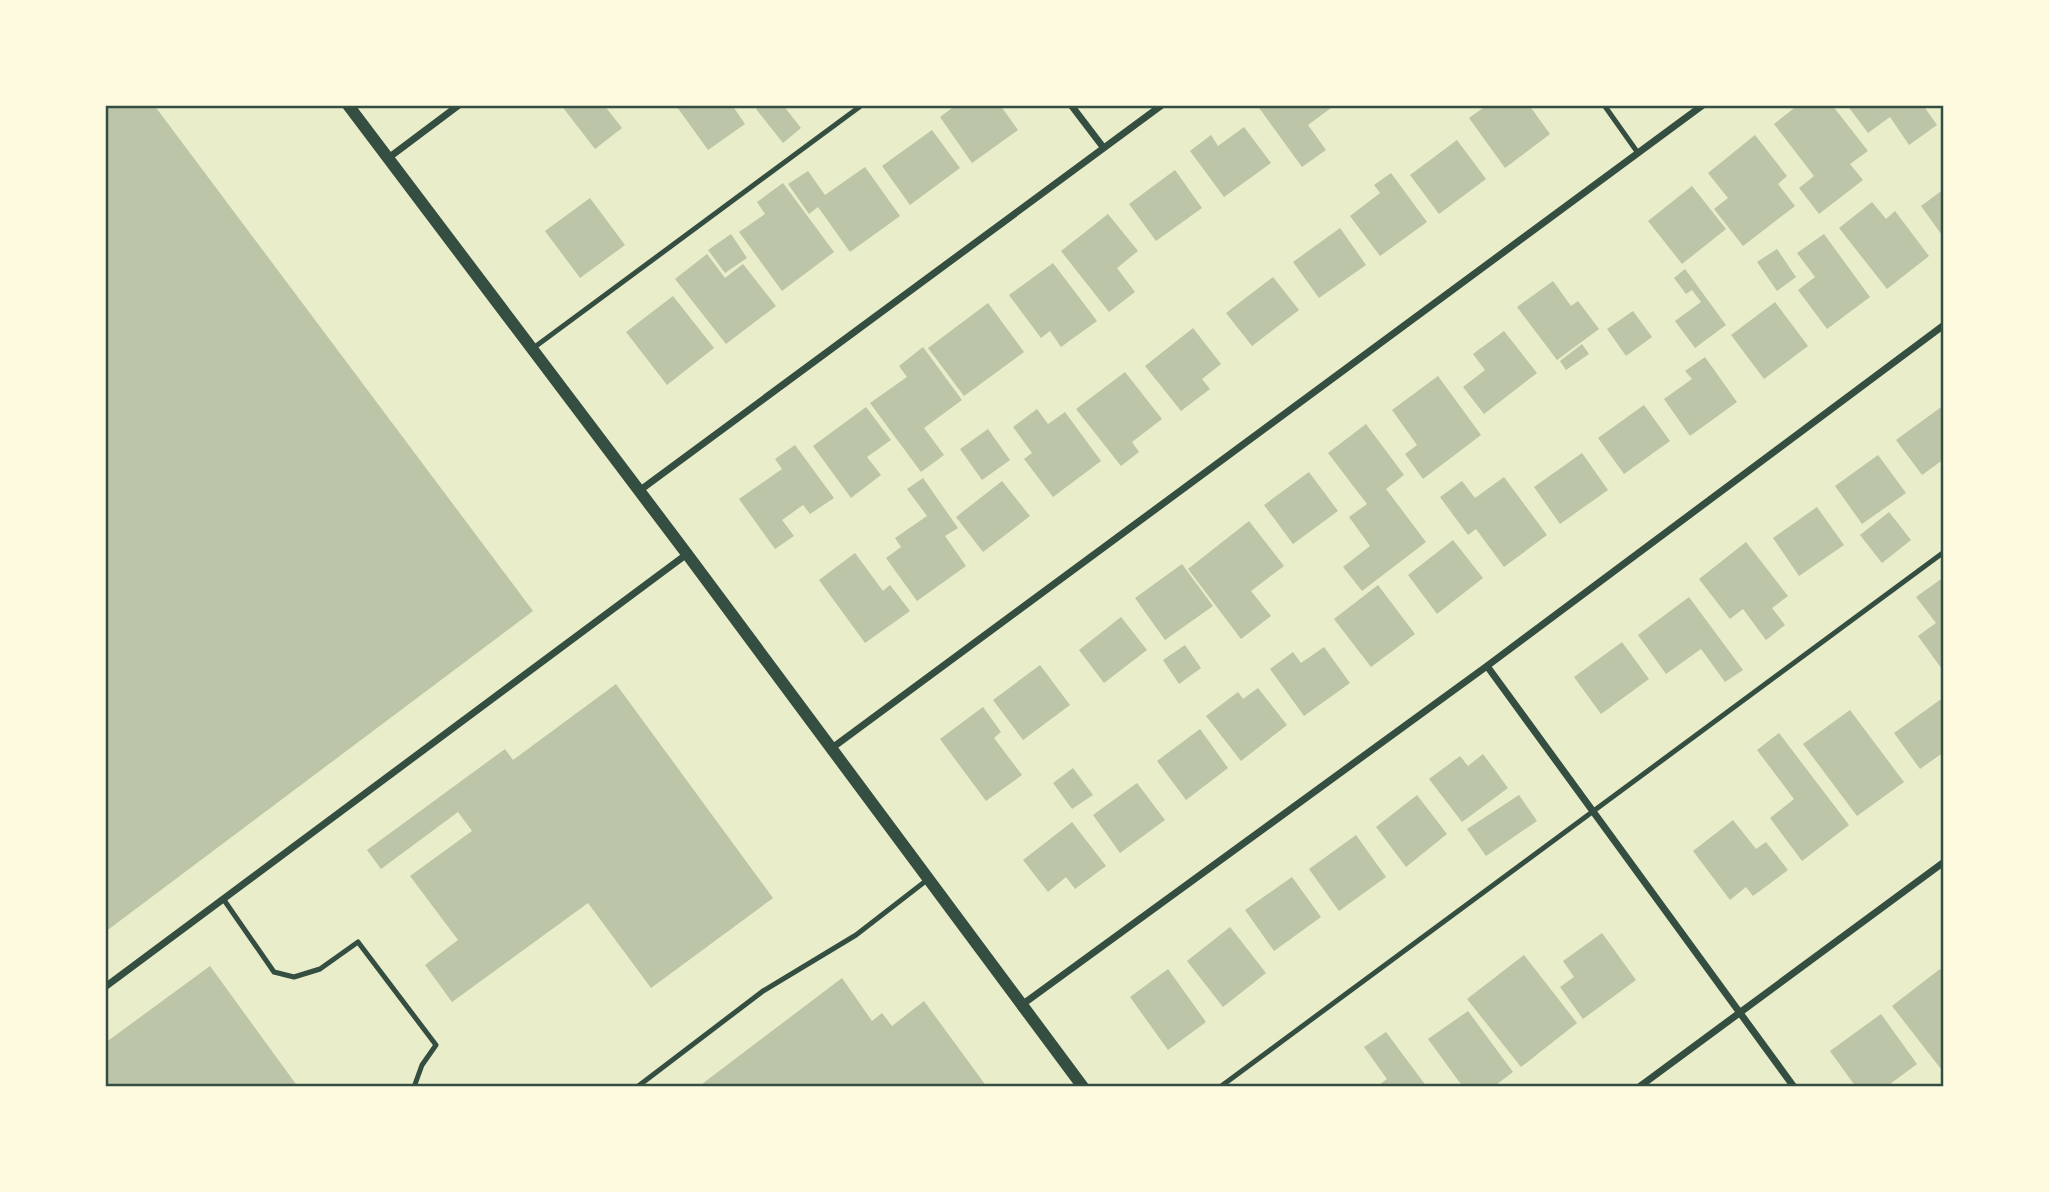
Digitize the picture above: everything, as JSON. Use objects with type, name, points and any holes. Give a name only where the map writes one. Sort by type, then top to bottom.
[{"type":"street","points":[[348,105],[687,554],[1083,1087]]},
{"type":"street","points":[[387,159],[459,105]]},
{"type":"street","points":[[1072,105],[1103,147]]},
{"type":"street","points":[[639,491],[1162,105]]},
{"type":"street","points":[[832,748],[1703,105]]},
{"type":"street","points":[[1023,1004],[1487,666],[1944,325]]},
{"type":"street","points":[[105,987],[687,554]]},
{"type":"street","points":[[1487,666],[1794,1087]]},
{"type":"street","points":[[1639,1087],[1944,862]]},
{"type":"lane","points":[[532,349],[862,105]]},
{"type":"lane","points":[[1604,105],[1638,153]]},
{"type":"lane","points":[[1220,1087],[1944,552]]},
{"type":"lane","points":[[638,1087],[763,991],[856,935],[929,878]]},
{"type":"lane","points":[[224,900],[274,972],[294,977],[320,969],[358,942],[436,1045],[422,1066],[414,1087]]},
{"type":"building","points":[[105,105],[154,105],[533,611],[105,932]]},
{"type":"building","points":[[561,105],[604,105],[622,128],[595,149]]},
{"type":"building","points":[[732,105],[745,124],[708,150],[677,107]]},
{"type":"building","points":[[761,105],[783,105],[801,128],[783,143],[756,109]]},
{"type":"building","points":[[956,105],[1000,105],[1018,130],[972,163],[940,117]]},
{"type":"building","points":[[1257,105],[1335,105],[1308,125],[1326,150],[1302,167]]},
{"type":"building","points":[[1487,105],[1529,105],[1550,134],[1505,168],[1469,118]]},
{"type":"building","points":[[1798,105],[1832,105],[1868,151],[1850,164],[1863,180],[1819,214],[1799,188],[1814,176],[1774,124]]},
{"type":"building","points":[[1847,105],[1923,105],[1937,125],[1909,145],[1890,117],[1868,133]]},
{"type":"building","points":[[1244,127],[1271,163],[1224,197],[1190,151],[1211,135],[1218,146]]},
{"type":"building","points":[[932,130],[960,168],[910,205],[882,166]]},
{"type":"building","points":[[1755,135],[1787,176],[1778,184],[1795,206],[1743,246],[1714,209],[1728,198],[1708,173]]},
{"type":"building","points":[[1457,140],[1486,179],[1439,214],[1410,175]]},
{"type":"building","points":[[865,167],[900,216],[850,252],[818,207],[809,214],[788,184],[808,171],[825,195]]},
{"type":"building","points":[[1175,170],[1202,208],[1156,241],[1129,204]]},
{"type":"building","points":[[1391,173],[1427,222],[1380,256],[1350,216],[1380,193],[1374,185]]},
{"type":"building","points":[[783,183],[834,252],[782,291],[739,232],[765,214],[757,202]]},
{"type":"building","points":[[1692,186],[1726,229],[1682,264],[1648,221]]},
{"type":"building","points":[[1944,189],[1944,238],[1921,206]]},
{"type":"building","points":[[590,198],[625,245],[580,278],[545,231]]},
{"type":"building","points":[[1872,202],[1886,219],[1895,211],[1929,256],[1887,289],[1839,228]]},
{"type":"building","points":[[1108,214],[1138,251],[1117,268],[1135,292],[1109,312],[1061,251]]},
{"type":"building","points":[[1340,228],[1366,265],[1319,298],[1293,262]]},
{"type":"building","points":[[731,234],[747,258],[725,273],[708,250]]},
{"type":"building","points":[[1824,234],[1870,297],[1827,329],[1798,290],[1815,277],[1797,253]]},
{"type":"building","points":[[1777,249],[1796,277],[1777,291],[1757,262]]},
{"type":"building","points":[[707,254],[725,278],[743,264],[776,306],[726,344],[675,279]]},
{"type":"building","points":[[1053,263],[1097,321],[1061,347],[1050,331],[1041,338],[1009,295]]},
{"type":"building","points":[[1685,269],[1726,325],[1695,348],[1675,321],[1701,302],[1692,290],[1686,294],[1674,278]]},
{"type":"building","points":[[1273,277],[1299,310],[1252,346],[1226,313]]},
{"type":"building","points":[[1553,281],[1571,306],[1578,301],[1599,329],[1557,360],[1517,307]]},
{"type":"building","points":[[673,296],[714,348],[667,385],[626,332]]},
{"type":"building","points":[[1775,302],[1808,346],[1764,379],[1731,335]]},
{"type":"building","points":[[988,303],[1024,352],[964,396],[928,348]]},
{"type":"building","points":[[1633,311],[1652,337],[1626,356],[1607,329]]},
{"type":"building","points":[[1193,328],[1221,364],[1202,379],[1210,389],[1181,411],[1145,366]]},
{"type":"building","points":[[1504,331],[1537,373],[1484,414],[1463,387],[1485,370],[1473,354]]},
{"type":"building","points":[[1582,344],[1589,354],[1566,370],[1560,361]]},
{"type":"building","points":[[923,347],[962,400],[924,428],[944,455],[921,472],[870,403],[907,377],[899,366]]},
{"type":"building","points":[[1705,357],[1737,402],[1690,436],[1664,399],[1692,379],[1685,371]]},
{"type":"building","points":[[1125,372],[1162,419],[1132,442],[1139,452],[1121,466],[1076,409]]},
{"type":"building","points":[[1438,376],[1481,435],[1423,479],[1405,454],[1417,445],[1392,410]]},
{"type":"building","points":[[1644,405],[1670,441],[1624,474],[1598,438]]},
{"type":"building","points":[[1944,405],[1944,459],[1922,475],[1896,440]]},
{"type":"building","points":[[866,407],[891,440],[867,457],[881,475],[851,498],[813,446]]},
{"type":"building","points":[[1037,409],[1048,424],[1065,412],[1101,461],[1053,497],[1024,459],[1032,453],[1013,427]]},
{"type":"building","points":[[1366,424],[1404,475],[1386,489],[1426,542],[1362,591],[1343,567],[1370,546],[1349,517],[1367,504],[1328,453]]},
{"type":"building","points":[[988,429],[1010,460],[982,480],[960,449]]},
{"type":"building","points":[[795,445],[834,498],[810,514],[803,505],[782,520],[794,536],[775,549],[739,499],[782,469],[775,459]]},
{"type":"building","points":[[1582,453],[1608,490],[1560,524],[1534,487]]},
{"type":"building","points":[[1878,455],[1906,493],[1862,524],[1835,486]]},
{"type":"building","points":[[1309,472],[1338,511],[1293,544],[1264,505]]},
{"type":"building","points":[[1504,477],[1547,535],[1504,567],[1476,529],[1468,535],[1440,497],[1462,481],[1475,498]]},
{"type":"building","points":[[923,478],[958,528],[945,536],[966,566],[917,601],[886,558],[901,547],[895,538],[927,516],[907,489]]},
{"type":"building","points":[[1002,481],[1030,516],[983,552],[956,517]]},
{"type":"building","points":[[1817,507],[1844,545],[1799,576],[1773,538]]},
{"type":"building","points":[[1889,512],[1911,540],[1882,563],[1860,535]]},
{"type":"building","points":[[1249,521],[1284,566],[1251,591],[1271,616],[1241,639],[1188,569]]},
{"type":"building","points":[[1453,540],[1483,578],[1437,614],[1408,575]]},
{"type":"building","points":[[1746,542],[1788,596],[1772,608],[1785,625],[1766,640],[1743,609],[1730,619],[1699,579]]},
{"type":"building","points":[[855,553],[883,591],[890,585],[910,611],[865,643],[819,580]]},
{"type":"building","points":[[1182,564],[1213,606],[1165,640],[1135,598]]},
{"type":"building","points":[[1944,577],[1944,672],[1918,636],[1936,623],[1916,597]]},
{"type":"building","points":[[1378,585],[1415,634],[1371,667],[1334,619]]},
{"type":"building","points":[[1689,597],[1743,670],[1725,682],[1701,649],[1666,674],[1638,635]]},
{"type":"building","points":[[1121,617],[1147,650],[1104,683],[1079,650]]},
{"type":"building","points":[[1622,642],[1649,679],[1601,714],[1574,677]]},
{"type":"building","points":[[1185,645],[1201,668],[1179,684],[1163,660]]},
{"type":"building","points":[[1324,647],[1350,683],[1304,716],[1270,669],[1293,652],[1301,663]]},
{"type":"building","points":[[1040,665],[1070,705],[1023,740],[993,700]]},
{"type":"building","points":[[616,684],[773,898],[651,988],[588,903],[452,1002],[425,965],[458,940],[410,876],[472,831],[458,812],[381,869],[367,850],[505,749],[513,760]]},
{"type":"building","points":[[1258,688],[1287,725],[1241,761],[1206,716],[1238,692],[1243,699]]},
{"type":"building","points":[[1944,697],[1944,752],[1920,769],[1894,733]]},
{"type":"building","points":[[983,707],[1001,732],[994,738],[1022,775],[986,801],[940,739]]},
{"type":"building","points":[[1850,710],[1904,782],[1857,816],[1803,744]]},
{"type":"building","points":[[1200,729],[1228,768],[1186,800],[1157,761]]},
{"type":"building","points":[[1779,733],[1849,825],[1802,861],[1770,818],[1794,799],[1757,750]]},
{"type":"building","points":[[1483,754],[1508,788],[1462,822],[1429,779],[1460,756],[1468,766]]},
{"type":"building","points":[[1073,768],[1093,795],[1072,809],[1053,783]]},
{"type":"building","points":[[1137,783],[1165,820],[1120,853],[1093,815]]},
{"type":"building","points":[[1417,795],[1447,834],[1406,867],[1376,827]]},
{"type":"building","points":[[1519,795],[1537,821],[1486,856],[1467,829]]},
{"type":"building","points":[[1733,820],[1756,849],[1766,842],[1788,870],[1753,896],[1746,887],[1730,900],[1693,851]]},
{"type":"building","points":[[1072,822],[1106,866],[1075,889],[1066,877],[1048,892],[1023,860]]},
{"type":"building","points":[[1356,835],[1386,877],[1339,911],[1309,869]]},
{"type":"building","points":[[1292,877],[1321,917],[1274,951],[1245,910]]},
{"type":"building","points":[[1230,927],[1266,973],[1223,1007],[1187,961]]},
{"type":"building","points":[[1602,933],[1636,980],[1583,1019],[1560,987],[1574,977],[1563,961]]},
{"type":"building","points":[[1524,955],[1577,1023],[1521,1067],[1467,999]]},
{"type":"building","points":[[210,966],[298,1087],[105,1087],[105,1043]]},
{"type":"building","points":[[1168,969],[1206,1022],[1168,1050],[1130,997]]},
{"type":"building","points":[[1940,969],[1944,974],[1944,1067],[1941,1069],[1892,1006]]},
{"type":"building","points":[[842,978],[872,1021],[882,1013],[892,1026],[924,1001],[987,1087],[698,1087]]},
{"type":"building","points":[[1468,1011],[1513,1072],[1493,1087],[1463,1087],[1428,1039]]},
{"type":"building","points":[[1881,1014],[1917,1064],[1886,1087],[1856,1087],[1830,1051]]},
{"type":"building","points":[[1386,1032],[1427,1087],[1376,1087],[1387,1079],[1364,1047]]}]
